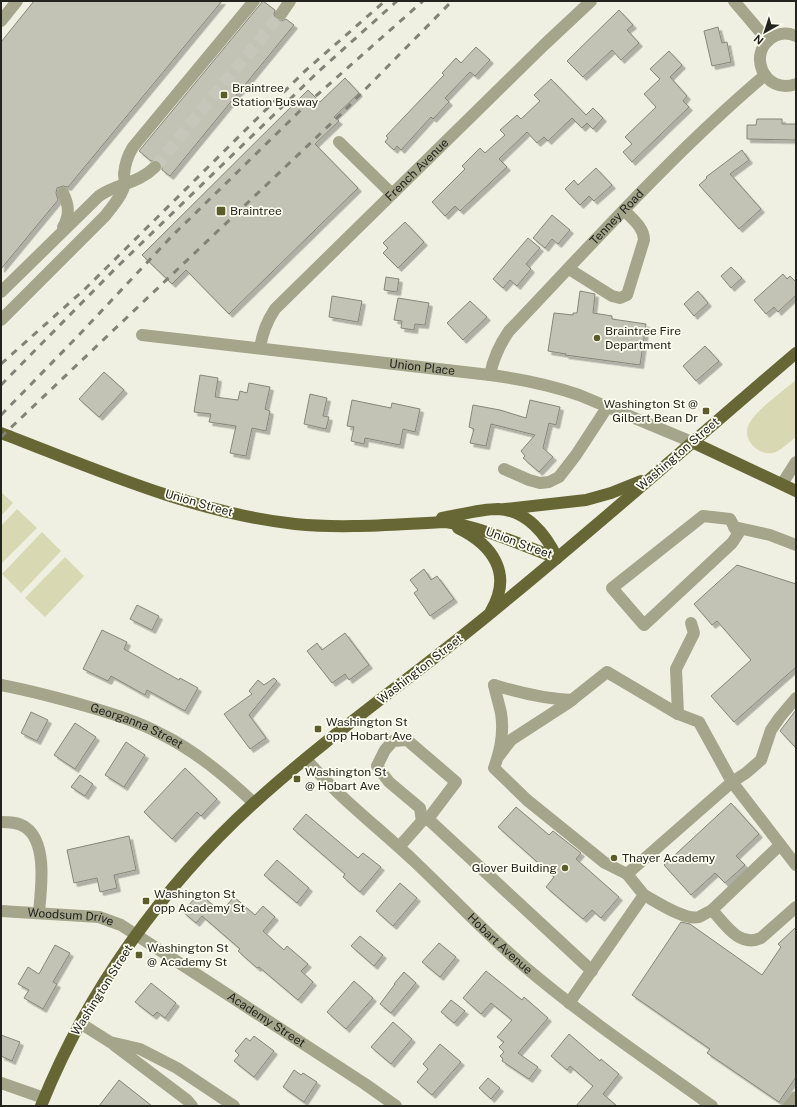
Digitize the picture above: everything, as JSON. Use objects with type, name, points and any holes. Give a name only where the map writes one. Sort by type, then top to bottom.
[{"type":"main road","name":"Washington Street","points":[[43,1102],[80,1023],[104,982],[166,896],[214,842],[254,803],[306,759],[488,616],[796,353]]},
{"type":"main road","name":"Union Street","points":[[1,433],[140,485],[231,512],[273,521],[315,525],[359,526],[446,522],[469,526],[557,558]]},
{"type":"main road","points":[[692,442],[796,491]]},
{"type":"main road","points":[[498,510],[586,500],[612,493],[652,477]]},
{"type":"main road","name":"Union Street","points":[[407,524],[498,510],[516,514],[533,524],[542,532],[557,558]]},
{"type":"main road","points":[[407,524],[457,528],[477,539],[492,554],[499,570],[500,588],[496,601],[488,616]]},
{"type":"street","points":[[1,21],[17,1]]},
{"type":"street","points":[[1,320],[104,216],[117,200],[125,184],[126,160],[133,147],[254,1]]},
{"type":"street","points":[[281,14],[290,1]]},
{"type":"street","name":"French Avenue","points":[[260,348],[263,333],[275,309],[538,50],[591,1]]},
{"type":"street","points":[[734,1],[768,41]]},
{"type":"street","points":[[796,36],[788,34],[779,35],[768,41],[760,56],[760,65],[770,81],[778,85],[788,86],[796,84]]},
{"type":"street","name":"Tenney Road","points":[[490,375],[495,355],[504,339],[665,167],[765,75]]},
{"type":"street","points":[[338,142],[392,194]]},
{"type":"street","points":[[1,292],[98,196],[111,188],[138,179],[155,167]]},
{"type":"street","points":[[59,233],[69,214],[67,201],[63,193]]},
{"type":"street","points":[[569,269],[612,296],[620,298],[627,295],[644,240],[644,235],[640,226],[624,210]]},
{"type":"street","name":"Union Place","points":[[142,335],[525,380],[548,385],[579,395],[692,442]]},
{"type":"street","points":[[504,469],[540,483],[549,482],[559,477],[576,456],[608,406]]},
{"type":"street","points":[[782,484],[796,462]]},
{"type":"street","points":[[703,516],[730,519],[734,527],[738,534],[732,543],[644,625],[612,588],[703,516]]},
{"type":"street","points":[[734,527],[770,535],[796,545]]},
{"type":"street","points":[[678,714],[676,669],[694,633],[691,622]]},
{"type":"street","points":[[498,757],[512,740],[572,700],[607,672],[678,714],[699,722],[732,782],[796,865]]},
{"type":"street","name":"Georganna Street","points":[[1,686],[59,698],[122,717],[150,728],[206,762],[232,782],[254,803]]},
{"type":"street","points":[[572,700],[550,699],[523,694],[494,686],[501,714],[501,738],[498,757],[494,768],[527,800],[605,863],[627,874],[644,895],[689,918],[698,917],[712,910],[780,845]]},
{"type":"street","points":[[627,874],[732,782],[746,774],[760,760],[771,730],[780,716],[796,698]]},
{"type":"street","points":[[398,847],[422,821],[420,808],[389,782],[378,766],[385,750],[393,741],[407,740],[456,782],[428,819],[592,971]]},
{"type":"street","name":"Hobart Avenue","points":[[306,759],[331,786],[398,847],[512,956],[569,1003],[712,1106]]},
{"type":"street","points":[[1,822],[18,824],[25,827],[34,837],[42,869],[39,912]]},
{"type":"street","points":[[569,1003],[644,895]]},
{"type":"street","points":[[712,910],[732,933],[749,941],[761,938],[796,907]]},
{"type":"street","name":"Woodsum Drive","points":[[1,911],[39,912],[99,917],[115,922],[137,935]]},
{"type":"street","name":"Academy Street","points":[[137,935],[365,1084],[396,1106]]},
{"type":"street","points":[[80,1023],[110,1042],[187,1100],[192,1106]]},
{"type":"street","points":[[110,1042],[140,1049],[178,1068],[234,1106]]},
{"type":"street","points":[[1,1083],[43,1102]]},
{"type":"street","points":[[789,1106],[796,1097]]},
{"type":"green space","points":[[796,380],[796,437],[776,452],[762,452],[749,441],[747,430],[749,424],[757,413]]},
{"type":"green space","points":[[1,492],[13,503],[1,516]]},
{"type":"green space","points":[[17,509],[37,528],[1,564],[1,526]]},
{"type":"green space","points":[[42,532],[61,551],[21,593],[2,574]]},
{"type":"green space","points":[[65,557],[84,576],[45,617],[25,598]]},
{"type":"building","points":[[34,1],[222,1],[68,187],[63,186],[57,188],[56,193],[58,200],[1,269],[1,42]]},
{"type":"building","points":[[263,1],[275,10],[274,14],[276,20],[281,21],[286,19],[294,25],[170,176],[162,170],[160,162],[157,160],[151,161],[139,151]]},
{"type":"building","points":[[619,10],[633,25],[627,30],[639,43],[621,60],[612,50],[583,77],[567,61]]},
{"type":"building","points":[[718,27],[722,43],[727,42],[731,62],[712,66],[704,31]]},
{"type":"building","points":[[476,47],[490,60],[475,76],[470,72],[445,98],[449,102],[433,119],[431,117],[401,150],[397,146],[394,150],[385,142],[388,138],[386,136],[444,75],[442,73],[456,58],[461,63]]},
{"type":"building","points":[[669,51],[682,65],[670,77],[687,96],[683,101],[689,107],[632,162],[623,152],[632,144],[625,137],[656,107],[644,94],[660,79],[650,69]]},
{"type":"building","points":[[345,78],[359,93],[334,117],[339,121],[315,144],[358,188],[229,314],[186,270],[172,284],[142,255],[308,90],[320,102]]},
{"type":"building","points":[[551,79],[586,115],[593,108],[603,118],[593,129],[587,123],[582,128],[572,118],[548,141],[544,137],[537,143],[527,132],[499,159],[507,167],[460,211],[455,206],[445,216],[432,202],[465,169],[462,166],[480,148],[485,153],[505,135],[500,130],[517,115],[521,119],[540,101],[534,95]]},
{"type":"building","points":[[757,119],[782,119],[782,124],[796,124],[796,140],[747,139],[747,125],[756,125]]},
{"type":"building","points":[[742,150],[749,160],[730,174],[761,209],[739,229],[699,185],[707,178],[706,177]]},
{"type":"building","points":[[596,168],[612,185],[594,201],[589,196],[580,205],[565,189],[574,180],[578,185]]},
{"type":"building","points":[[552,215],[570,230],[558,244],[552,239],[545,248],[533,238]]},
{"type":"building","points":[[405,222],[424,242],[398,268],[383,253],[388,248],[383,243]]},
{"type":"building","points":[[528,238],[540,248],[526,264],[531,269],[517,286],[510,280],[503,288],[493,279]]},
{"type":"building","points":[[731,267],[742,278],[731,288],[721,276]]},
{"type":"building","points":[[783,274],[787,279],[790,276],[796,282],[796,295],[778,312],[774,307],[766,314],[754,300]]},
{"type":"building","points":[[386,277],[399,279],[397,292],[384,290]]},
{"type":"building","name":"Braintree Fire Department","points":[[580,291],[595,294],[593,313],[612,316],[612,319],[646,324],[640,365],[565,355],[566,354],[548,351],[554,313],[573,315],[573,313],[577,313]]},
{"type":"building","points":[[698,291],[708,303],[694,316],[684,304]]},
{"type":"building","points":[[332,296],[362,301],[358,322],[329,317]]},
{"type":"building","points":[[398,298],[429,303],[425,325],[415,324],[414,330],[401,328],[402,321],[394,320]]},
{"type":"building","points":[[470,301],[487,317],[463,340],[447,323]]},
{"type":"building","points":[[705,346],[719,361],[696,381],[683,366]]},
{"type":"building","points":[[104,372],[124,390],[99,417],[79,399]]},
{"type":"building","points":[[200,375],[218,378],[215,397],[238,400],[240,391],[247,393],[249,383],[270,387],[265,409],[270,411],[266,431],[252,428],[246,456],[230,453],[236,426],[209,422],[211,414],[194,412]]},
{"type":"building","points":[[310,394],[327,398],[323,416],[329,417],[326,429],[304,424]]},
{"type":"building","points":[[352,400],[391,408],[392,403],[420,409],[415,432],[403,429],[400,445],[365,438],[364,444],[351,441],[354,427],[347,426]]},
{"type":"building","points":[[530,400],[560,407],[556,425],[549,423],[543,448],[553,457],[539,472],[523,458],[525,456],[521,451],[535,435],[491,424],[486,446],[470,443],[474,429],[469,427],[473,405],[500,410],[526,418]]},
{"type":"building","points":[[737,565],[796,584],[796,667],[734,722],[711,696],[751,660],[717,621],[712,625],[694,604]]},
{"type":"building","points":[[424,569],[431,580],[437,576],[454,599],[430,616],[414,593],[418,590],[410,580]]},
{"type":"building","points":[[137,605],[159,616],[152,630],[130,619]]},
{"type":"building","points":[[102,630],[127,642],[124,649],[179,680],[180,678],[198,688],[185,711],[147,690],[145,695],[111,676],[108,681],[83,669]]},
{"type":"building","points":[[345,633],[369,665],[349,680],[345,674],[332,683],[307,651],[317,643],[322,650]]},
{"type":"building","points":[[274,678],[277,681],[249,715],[266,738],[250,749],[224,714],[252,694],[249,691],[258,680],[264,685]]},
{"type":"building","points":[[796,710],[796,748],[780,731]]},
{"type":"building","points":[[31,712],[48,720],[37,741],[21,733]]},
{"type":"building","points":[[75,723],[96,737],[75,769],[54,755]]},
{"type":"building","points":[[126,742],[145,755],[124,787],[105,775]]},
{"type":"building","points":[[185,768],[217,799],[201,816],[197,812],[172,839],[144,812]]},
{"type":"building","points":[[80,775],[93,784],[85,796],[71,787]]},
{"type":"building","points":[[731,803],[759,834],[736,856],[745,865],[725,883],[715,873],[691,895],[664,865]]},
{"type":"building","name":"Glover Building","points":[[516,807],[549,835],[553,831],[581,853],[576,859],[619,897],[601,918],[592,910],[583,919],[546,887],[554,877],[498,827]]},
{"type":"building","points":[[306,814],[358,858],[363,853],[381,867],[360,892],[343,877],[345,874],[293,829]]},
{"type":"building","points":[[129,836],[136,870],[114,875],[117,888],[100,892],[97,878],[74,883],[67,850]]},
{"type":"building","points":[[277,860],[309,888],[297,903],[264,875]]},
{"type":"building","points":[[400,883],[417,898],[393,926],[376,911]]},
{"type":"building","points":[[199,893],[221,912],[234,897],[255,915],[263,906],[275,917],[263,931],[284,950],[287,946],[308,964],[301,971],[313,982],[298,1000],[259,967],[257,968],[238,951],[240,949],[202,916],[196,923],[183,912]]},
{"type":"building","points":[[681,922],[690,924],[762,975],[781,947],[778,944],[796,927],[796,1077],[779,1102],[707,1053],[710,1049],[632,995]]},
{"type":"building","points":[[360,936],[383,955],[374,966],[351,946]]},
{"type":"building","points":[[439,943],[456,957],[440,977],[422,962]]},
{"type":"building","points":[[55,945],[70,953],[53,982],[57,984],[43,1009],[24,998],[29,990],[18,984],[28,967],[39,974]]},
{"type":"building","points":[[486,971],[522,1000],[524,997],[548,1018],[518,1053],[538,1067],[529,1079],[502,1061],[503,1059],[500,1056],[504,1052],[499,1047],[504,1042],[497,1037],[512,1020],[491,1003],[481,1014],[463,998]]},
{"type":"building","points":[[404,972],[416,983],[391,1013],[380,1004]]},
{"type":"building","points":[[354,981],[373,998],[346,1029],[327,1012]]},
{"type":"building","points":[[151,983],[176,1003],[165,1018],[157,1012],[153,1016],[135,1002]]},
{"type":"building","points":[[451,1000],[465,1011],[454,1023],[441,1012]]},
{"type":"building","points":[[393,1022],[412,1039],[391,1064],[371,1047]]},
{"type":"building","points":[[569,1034],[600,1061],[601,1059],[619,1074],[603,1094],[617,1106],[576,1106],[593,1086],[570,1066],[567,1070],[551,1056]]},
{"type":"building","points":[[1,1035],[20,1042],[12,1061],[1,1056]]},
{"type":"building","points":[[254,1036],[274,1051],[254,1077],[234,1061],[239,1055],[235,1051],[246,1038],[250,1041]]},
{"type":"building","points":[[440,1044],[461,1062],[432,1095],[417,1082],[428,1069],[423,1064]]},
{"type":"building","points":[[294,1070],[301,1075],[303,1073],[317,1082],[304,1102],[283,1087]]},
{"type":"building","points":[[488,1078],[500,1088],[491,1099],[479,1088]]},
{"type":"building","points":[[119,1080],[152,1106],[99,1106]]},
{"type":"tunnel","points":[[155,167],[281,14]]},
{"type":"railway","points":[[1,364],[86,288],[305,71],[385,1]]},
{"type":"railway","points":[[1,385],[115,269],[319,71],[397,1]]},
{"type":"railway","points":[[1,415],[172,236],[308,103],[423,1]]},
{"type":"railway","points":[[1,437],[341,114],[452,1]]},
{"type":"place","name":"Braintree Station Busway","points":[[224,95]]},
{"type":"place","name":"Braintree","points":[[221,211]]},
{"type":"place","name":"Braintree Fire Department","points":[[597,338]]},
{"type":"place","name":"Washington St @ Gilbert Bean Dr","points":[[706,411]]},
{"type":"place","name":"Washington St opp Hobart Ave","points":[[318,729]]},
{"type":"place","name":"Washington St @ Hobart Ave","points":[[297,779]]},
{"type":"place","name":"Thayer Academy","points":[[614,858]]},
{"type":"place","name":"Glover Building","points":[[565,868]]},
{"type":"place","name":"Washington St opp Academy St","points":[[146,901]]},
{"type":"place","name":"Washington St @ Academy St","points":[[139,955]]}]
